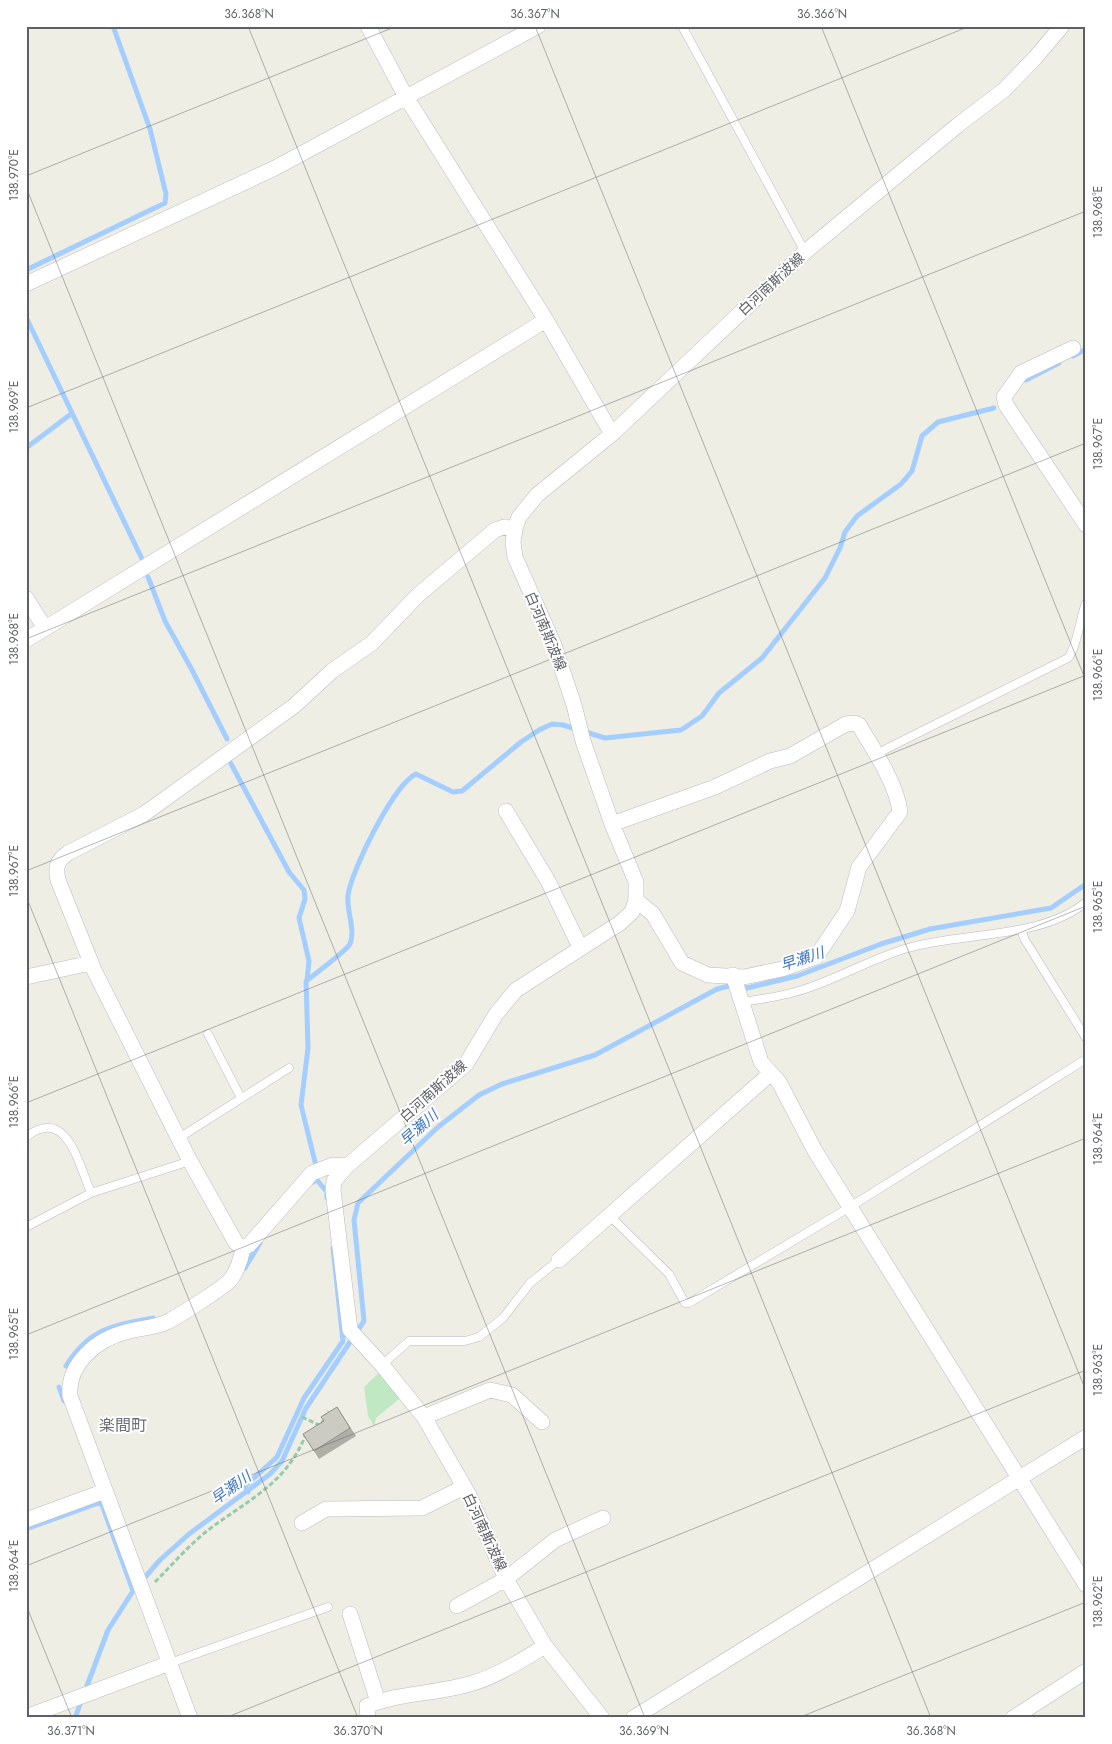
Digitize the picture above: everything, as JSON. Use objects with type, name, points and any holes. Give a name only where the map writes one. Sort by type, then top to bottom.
[{"type":"street","points":[[368,26],[406,97],[546,320],[612,434]]},
{"type":"street","points":[[26,284],[275,168],[538,26]]},
{"type":"street","name":"白河南斯波線","points":[[602,1718],[545,1646],[506,1579],[464,1487],[424,1418],[382,1365],[350,1330],[333,1190],[334,1181],[347,1166],[466,1064],[496,1014],[516,990],[620,923],[632,912],[636,900],[636,882],[612,824],[583,741],[574,704],[554,645],[515,556],[514,528],[519,517],[537,495],[612,434],[805,252],[958,125],[1004,90],[1062,26]]},
{"type":"street","points":[[26,640],[546,320]]},
{"type":"street","points":[[1073,348],[1021,373],[1004,397],[1006,405],[1086,525]]},
{"type":"street","points":[[243,1248],[236,1242],[190,1161],[90,963],[58,880],[56,869],[58,860],[144,814],[294,706],[332,671],[372,643],[418,595],[496,530],[504,527],[514,528]]},
{"type":"street","points":[[26,598],[45,628]]},
{"type":"street","points":[[612,824],[715,787],[770,761],[790,756],[846,724],[854,723],[858,725],[876,754],[899,802],[900,812],[859,867],[848,912],[816,957],[782,969],[744,977],[737,988]]},
{"type":"street","points":[[506,810],[548,882],[580,947]]},
{"type":"street","points":[[636,900],[653,914],[682,963],[688,968],[737,988],[761,1062],[779,1082],[815,1151],[1086,1585]]},
{"type":"street","points":[[26,977],[90,963]]},
{"type":"street","points":[[559,1260],[770,1074]]},
{"type":"street","points":[[243,1248],[249,1246],[312,1173],[333,1165],[347,1166]]},
{"type":"street","points":[[190,1718],[147,1590],[136,1572],[70,1396],[71,1377],[75,1368],[92,1348],[126,1331],[167,1322],[229,1282],[240,1263],[243,1248]]},
{"type":"street","points":[[424,1418],[490,1390],[512,1395],[542,1422]]},
{"type":"street","points":[[633,1718],[1086,1437]]},
{"type":"street","points":[[302,1523],[326,1509],[387,1510],[422,1508],[464,1487]]},
{"type":"street","points":[[26,1520],[105,1491]]},
{"type":"street","points":[[457,1606],[506,1579],[555,1540],[603,1518]]},
{"type":"street","points":[[350,1614],[378,1702]]},
{"type":"street","points":[[368,1718],[367,1706],[418,1692],[471,1684],[498,1674],[545,1646]]},
{"type":"street","points":[[26,1717],[68,1703],[170,1663]]},
{"type":"street","points":[[1013,1718],[1086,1671]]},
{"type":"lane","points":[[682,26],[805,252]]},
{"type":"lane","points":[[876,754],[1068,658],[1074,651],[1077,630],[1086,603]]},
{"type":"lane","points":[[737,988],[796,992],[906,949],[939,940],[1034,928],[1086,902]]},
{"type":"lane","points":[[1021,930],[1025,940],[1086,1038]]},
{"type":"lane","points":[[208,1034],[240,1098]]},
{"type":"lane","points":[[610,1216],[669,1274],[685,1303],[850,1207],[1086,1059]]},
{"type":"lane","points":[[179,1138],[288,1068]]},
{"type":"lane","points":[[26,1137],[42,1128],[51,1127],[60,1131],[68,1139],[91,1193]]},
{"type":"lane","points":[[26,1227],[91,1193],[190,1161]]},
{"type":"lane","points":[[382,1365],[409,1341],[465,1341],[479,1337],[503,1318],[530,1283],[559,1260]]},
{"type":"lane","points":[[170,1663],[328,1607]]},
{"type":"path","points":[[318,1431],[328,1411]]},
{"type":"path","points":[[302,1417],[321,1426]]},
{"type":"path","points":[[147,1590],[206,1532],[272,1486],[285,1471],[306,1433],[315,1436]]},
{"type":"green space","points":[[380,1372],[400,1398],[376,1418],[374,1426],[368,1416],[364,1387]]},
{"type":"building","points":[[337,1407],[350,1428],[314,1451],[303,1434],[324,1421],[321,1417]]},
{"type":"waterway","points":[[26,270],[165,203],[166,194],[150,129],[113,26]]},
{"type":"waterway","points":[[26,317],[143,561]]},
{"type":"waterway","points":[[1073,356],[1086,349]]},
{"type":"waterway","points":[[1026,380],[1059,363]]},
{"type":"waterway","points":[[315,1162],[301,1105],[308,1048],[306,981],[337,957],[350,944],[352,933],[348,895],[351,883],[375,829],[397,793],[407,781],[416,774],[453,792],[462,791],[521,742],[552,724],[563,725],[605,738],[681,730],[702,716],[719,693],[762,658],[825,578],[840,548],[845,532],[857,516],[901,484],[912,471],[922,436],[938,422],[994,408]]},
{"type":"waterway","points":[[26,448],[71,414]]},
{"type":"waterway","points":[[148,577],[165,621],[227,739]]},
{"type":"waterway","points":[[229,760],[289,872],[304,890],[305,899],[299,918],[309,961],[307,980]]},
{"type":"waterway","name":"早瀬川","points":[[85,1691],[108,1630],[133,1591],[160,1560],[189,1534],[270,1474],[282,1461],[306,1408],[364,1321],[354,1220],[358,1203],[438,1127],[479,1095],[502,1084],[595,1055],[717,989],[729,986],[747,988],[797,976],[881,944],[930,929],[1051,908],[1086,884]]},
{"type":"waterway","points":[[313,1182],[316,1179],[327,1192],[327,1198]]},
{"type":"waterway","points":[[245,1268],[260,1243]]},
{"type":"waterway","points":[[248,1492],[245,1486],[277,1457],[304,1398],[343,1341],[333,1248]]},
{"type":"waterway","points":[[66,1366],[93,1336],[126,1323],[153,1318]]},
{"type":"waterway","points":[[59,1387],[64,1401]]},
{"type":"waterway","points":[[26,1529],[101,1502],[133,1591]]},
{"type":"waterway","name":"早瀬川","points":[[75,1718],[82,1699]]},
{"type":"district","name":"楽間町","points":[[123,1425]]}]
